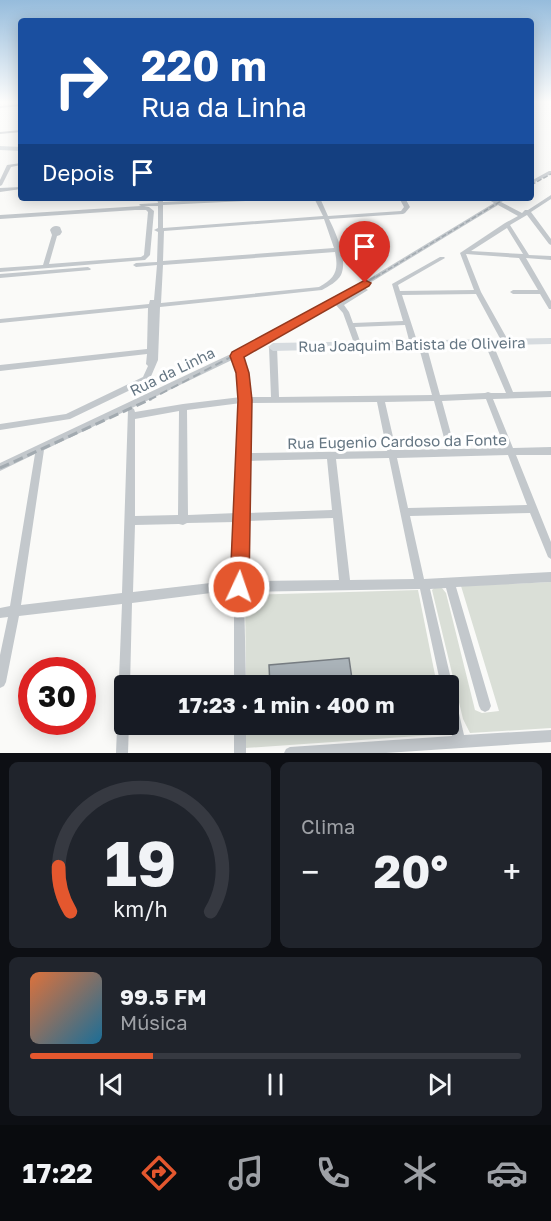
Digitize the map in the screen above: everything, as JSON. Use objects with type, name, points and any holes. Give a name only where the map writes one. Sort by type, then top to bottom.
[{"type":"street","points":[[0,148],[18,149]]},
{"type":"street","points":[[0,185],[9,166],[18,164]]},
{"type":"street","points":[[534,181],[551,172]]},
{"type":"street","points":[[0,190],[18,189]]},
{"type":"street","points":[[506,342],[478,292],[463,255],[524,213],[549,200]]},
{"type":"street","points":[[0,215],[159,201],[151,369],[146,379],[67,417],[0,427]]},
{"type":"street","points":[[0,321],[321,289],[331,283],[339,272],[340,257],[318,201]]},
{"type":"street","points":[[158,230],[403,212],[407,207],[404,201]]},
{"type":"street","points":[[497,202],[524,213],[551,243]]},
{"type":"street","name":"Rua da Linha","points":[[0,467],[132,412],[339,302],[497,202]]},
{"type":"street","points":[[0,215],[135,208],[150,210],[147,255],[143,259],[0,270]]},
{"type":"street","points":[[507,224],[551,307]]},
{"type":"street","points":[[46,266],[55,234]]},
{"type":"street","points":[[0,276],[337,250]]},
{"type":"street","points":[[465,252],[551,258]]},
{"type":"street","points":[[442,258],[396,282],[406,323],[418,344],[452,453]]},
{"type":"street","points":[[357,344],[351,325],[339,302],[365,290]]},
{"type":"street","points":[[398,293],[478,292]]},
{"type":"street","points":[[513,292],[543,292]]},
{"type":"street","points":[[351,325],[406,323]]},
{"type":"street","name":"Rua Joaquim Batista de Oliveira","points":[[273,347],[551,341]]},
{"type":"street","points":[[489,342],[510,394]]},
{"type":"street","points":[[273,347],[275,399]]},
{"type":"street","points":[[0,368],[152,351]]},
{"type":"street","points":[[236,356],[243,373],[245,400],[239,587],[240,675]]},
{"type":"street","points":[[122,753],[132,412],[245,400],[436,398],[551,393]]},
{"type":"street","points":[[488,396],[551,555]]},
{"type":"street","points":[[380,398],[404,512],[444,675]]},
{"type":"street","points":[[183,407],[183,521]]},
{"type":"street","points":[[0,682],[15,611],[40,450]]},
{"type":"street","name":"Rua Eugenio Cardoso da Fonte","points":[[244,457],[391,456],[551,451]]},
{"type":"street","points":[[331,457],[345,585]]},
{"type":"street","points":[[404,512],[533,509]]},
{"type":"street","points":[[130,521],[338,514]]},
{"type":"street","points":[[0,613],[126,597],[239,587],[422,584],[551,577]]},
{"type":"street","points":[[448,582],[485,706]]},
{"type":"street","points":[[240,735],[240,753]]},
{"type":"street","points":[[458,735],[459,741]]},
{"type":"street","points":[[290,753],[377,750],[459,741],[551,736]]},
{"type":"shaded area","points":[[551,582],[551,728],[470,733],[463,719],[459,702],[459,675],[452,675],[432,590],[435,587],[442,588],[446,593],[475,710],[482,713],[499,711],[461,586]]},
{"type":"shaded area","points":[[418,590],[435,675],[246,675],[245,595]]},
{"type":"shaded area","points":[[245,735],[433,735],[245,748]]},
{"type":"building","points":[[349,658],[351,675],[269,675],[269,665]]},
{"type":"railway","points":[[534,183],[551,174]]},
{"type":"railway","points":[[376,277],[501,201]]},
{"type":"railway","points":[[150,399],[328,306],[378,275]]},
{"type":"railway","points":[[0,468],[150,399]]},
{"type":"route","points":[[239,587],[245,400],[243,373],[240,360],[236,356],[365,283]]}]
